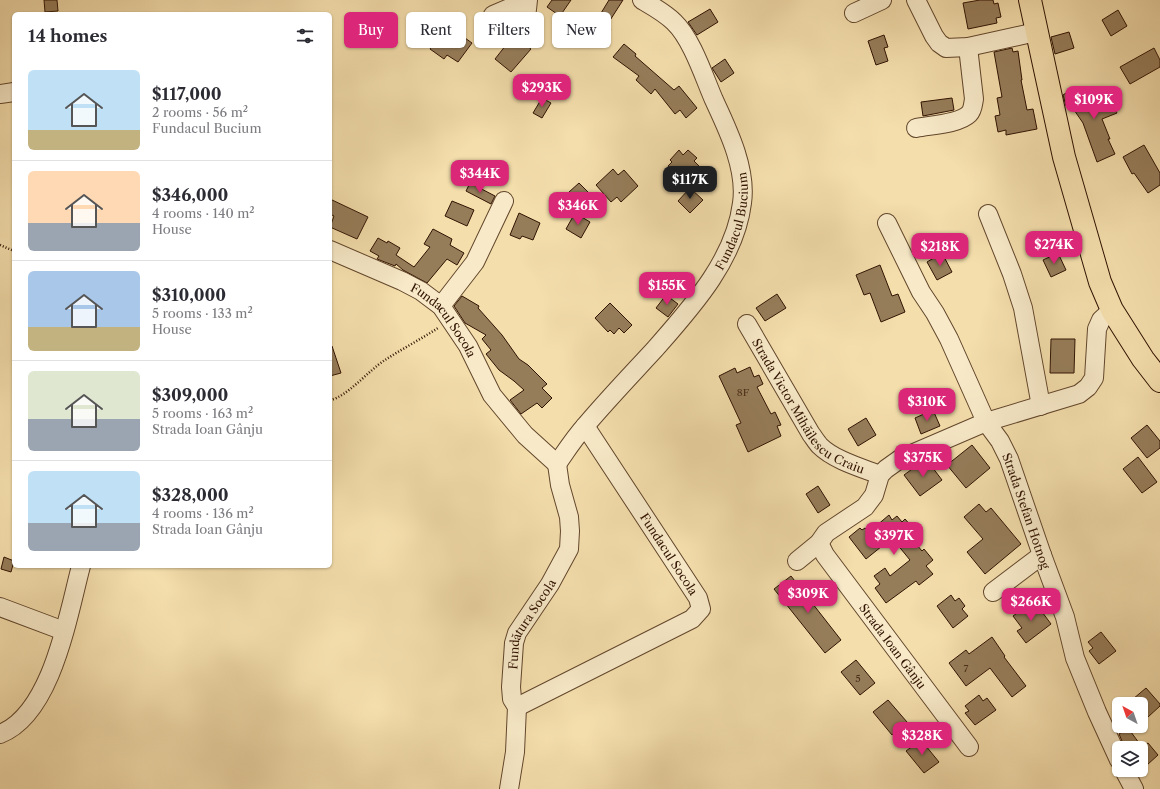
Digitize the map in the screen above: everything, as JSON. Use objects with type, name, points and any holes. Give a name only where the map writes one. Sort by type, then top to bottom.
[{"type":"main road","points":[[1030,0],[1064,157],[1100,282],[1112,310],[1143,359],[1160,381]]},
{"type":"street","name":"Fundacul Bucium","points":[[557,464],[584,426],[692,305],[713,276],[726,254],[738,225],[743,202],[742,173],[729,132],[686,38],[676,23],[662,12],[642,0]]},
{"type":"street","points":[[854,13],[882,0]]},
{"type":"street","points":[[916,0],[934,36],[939,43],[946,48],[968,47],[1036,32]]},
{"type":"street","points":[[916,128],[956,121],[969,114],[973,107],[974,99],[968,47]]},
{"type":"street","points":[[0,94],[12,92]]},
{"type":"street","points":[[446,313],[475,262],[504,201]]},
{"type":"street","points":[[988,214],[1012,274],[1023,308],[1041,406]]},
{"type":"street","name":"Strada Stefan Hotnog","points":[[887,223],[921,292],[942,326],[986,422],[1000,440],[1010,459],[1042,555],[1065,617],[1075,658],[1112,745]]},
{"type":"street","name":"Fundacul Socola","points":[[332,251],[402,281],[421,291],[446,313],[468,346],[492,395],[525,435],[557,464]]},
{"type":"street","name":"Strada Victor Mihăilescu Craiu","points":[[797,561],[819,543],[826,533],[865,507],[874,495],[880,475],[900,459],[986,422],[1079,394],[1088,388],[1094,378],[1097,329],[1101,320],[1112,310]]},
{"type":"street","name":"Strada Victor Mihăilescu Craiu","points":[[747,324],[811,434],[820,446],[830,454],[880,475]]},
{"type":"street","name":"Fundacul Socola","points":[[517,708],[692,619],[701,609],[698,598],[584,426]]},
{"type":"street","name":"Fundătura Socola","points":[[509,789],[515,752],[517,708],[512,699],[511,687],[514,643],[517,633],[550,584],[569,549],[569,517],[560,485],[557,464]]},
{"type":"street","name":"Strada Ioan Gânju","points":[[819,543],[825,555],[969,747]]},
{"type":"street","points":[[993,592],[1042,555]]},
{"type":"street","points":[[0,734],[15,726],[32,709],[42,691],[59,649],[80,568]]},
{"type":"street","points":[[0,607],[64,631]]},
{"type":"street","points":[[1128,777],[1134,789]]},
{"type":"path","points":[[0,245],[12,250]]},
{"type":"path","points":[[332,400],[344,394],[446,313]]},
{"type":"building","points":[[44,0],[57,0],[58,11],[45,12]]},
{"type":"building","points":[[552,0],[571,0],[563,12],[554,12],[547,7]]},
{"type":"building","points":[[609,0],[623,0],[611,19],[611,12],[602,12]]},
{"type":"building","points":[[980,0],[993,0],[994,4],[998,3],[1001,17],[996,18],[997,23],[968,29],[963,3]]},
{"type":"building","points":[[710,9],[718,22],[697,35],[688,22]]},
{"type":"building","points":[[1118,10],[1127,26],[1111,36],[1102,20]]},
{"type":"building","points":[[1069,32],[1074,48],[1055,54],[1051,37]]},
{"type":"building","points":[[884,35],[888,47],[884,48],[888,61],[876,65],[868,41]]},
{"type":"building","points":[[466,39],[472,43],[458,62],[447,55],[444,59],[430,49],[466,48]]},
{"type":"building","points":[[624,44],[636,54],[635,56],[674,90],[679,86],[697,108],[686,118],[680,110],[675,114],[655,89],[651,94],[636,80],[639,76],[613,57]]},
{"type":"building","points":[[504,48],[531,49],[511,72],[495,59]]},
{"type":"building","points":[[1012,48],[1013,52],[1018,51],[1021,80],[1027,110],[1033,109],[1037,129],[1006,135],[1006,130],[998,132],[995,116],[1000,115],[997,98],[1002,97],[994,52]]},
{"type":"building","points":[[1154,48],[1160,60],[1160,67],[1130,84],[1120,67]]},
{"type":"building","points":[[725,59],[734,73],[721,82],[712,68]]},
{"type":"building","points":[[1102,88],[1117,113],[1102,119],[1110,139],[1108,139],[1115,154],[1097,162],[1083,123],[1070,104],[1066,106],[1063,95],[1072,89],[1080,102]]},
{"type":"building","points":[[542,98],[551,103],[542,118],[533,113]]},
{"type":"building","points":[[952,98],[954,110],[923,116],[921,102]]},
{"type":"building","points":[[1144,145],[1160,173],[1160,185],[1148,193],[1134,173],[1132,174],[1123,157]]},
{"type":"building","points":[[679,150],[683,155],[688,150],[697,158],[694,161],[699,166],[685,181],[668,166],[672,162],[670,160]]},
{"type":"building","points":[[613,169],[618,175],[624,170],[638,186],[621,202],[617,197],[611,202],[596,185]]},
{"type":"building","points":[[470,183],[495,196],[491,204],[466,191]]},
{"type":"building","points":[[579,183],[590,194],[581,204],[569,192]]},
{"type":"building","points":[[690,188],[703,200],[690,213],[678,201]]},
{"type":"building","points":[[332,200],[368,217],[357,239],[332,228],[334,216],[332,215]]},
{"type":"building","points":[[452,201],[474,210],[467,226],[445,216]]},
{"type":"building","points":[[519,213],[540,223],[533,240],[522,236],[520,239],[510,235]]},
{"type":"building","points":[[575,213],[590,222],[581,238],[566,229]]},
{"type":"building","points":[[433,229],[452,239],[450,245],[464,253],[457,265],[447,259],[427,283],[403,270],[396,264],[395,266],[377,259],[379,256],[370,251],[378,238],[387,243],[388,241],[400,248],[396,255],[414,267],[430,247],[424,244]]},
{"type":"building","points":[[942,253],[952,272],[937,280],[927,262]]},
{"type":"building","points":[[1058,253],[1066,270],[1051,277],[1043,260]]},
{"type":"building","points":[[880,265],[892,296],[898,294],[905,312],[881,322],[870,293],[864,295],[856,275]]},
{"type":"building","points":[[777,294],[786,308],[765,321],[756,308]]},
{"type":"building","points":[[666,295],[678,304],[668,317],[656,308]]},
{"type":"building","points":[[462,296],[479,306],[478,308],[502,335],[519,359],[528,365],[547,384],[542,388],[552,398],[542,408],[537,403],[521,414],[510,400],[524,390],[499,370],[486,354],[491,350],[482,339],[486,335],[465,323],[454,306]]},
{"type":"building","points":[[610,303],[632,325],[624,333],[619,328],[614,334],[610,330],[608,332],[595,318]]},
{"type":"building","points":[[1051,339],[1075,339],[1074,373],[1050,373]]},
{"type":"building","points":[[332,346],[341,373],[332,375]]},
{"type":"building","points":[[750,367],[754,377],[759,375],[763,384],[757,387],[771,414],[775,412],[781,425],[777,426],[781,436],[748,452],[736,425],[741,423],[719,376],[735,368],[737,373]]},
{"type":"building","points":[[933,410],[940,426],[921,434],[915,418]]},
{"type":"building","points":[[866,418],[876,435],[858,446],[848,429]]},
{"type":"building","points":[[1147,425],[1160,441],[1160,448],[1147,458],[1131,438]]},
{"type":"building","points":[[972,445],[990,468],[966,488],[947,465]]},
{"type":"building","points":[[1138,457],[1157,482],[1142,493],[1123,469]]},
{"type":"building","points":[[926,459],[942,480],[920,496],[904,475]]},
{"type":"building","points":[[818,486],[830,505],[818,513],[806,494]]},
{"type":"building","points":[[979,504],[986,512],[991,508],[1021,544],[985,574],[967,552],[983,539],[964,517]]},
{"type":"building","points":[[889,515],[892,520],[897,516],[902,522],[905,519],[912,527],[906,532],[922,551],[924,549],[933,560],[926,566],[933,574],[919,585],[916,581],[886,603],[875,588],[880,584],[874,576],[885,568],[890,576],[910,560],[892,538],[866,559],[849,537],[860,528],[862,530],[865,528],[869,532]]},
{"type":"building","points":[[4,557],[12,560],[11,572],[1,569]]},
{"type":"building","points":[[791,576],[841,640],[825,653],[774,589]]},
{"type":"building","points":[[951,595],[955,601],[959,598],[965,606],[962,609],[968,616],[953,628],[937,606]]},
{"type":"building","points":[[1034,601],[1051,624],[1026,643],[1017,631],[1022,628],[1013,616]]},
{"type":"building","points":[[1101,632],[1116,651],[1099,664],[1089,651],[1093,648],[1088,642]]},
{"type":"building","points":[[992,637],[1005,656],[1004,657],[1026,686],[1012,697],[990,668],[966,686],[949,663],[966,650],[969,654]]},
{"type":"building","points":[[856,660],[875,683],[860,695],[841,672]]},
{"type":"building","points":[[1146,688],[1160,704],[1160,706],[1148,717],[1148,697],[1135,697]]},
{"type":"building","points":[[979,695],[983,701],[987,698],[996,710],[975,725],[965,713],[969,711],[965,706]]},
{"type":"building","points":[[888,700],[907,722],[892,735],[873,712]]},
{"type":"building","points":[[1132,733],[1138,741],[1122,741],[1119,734]]},
{"type":"building","points":[[921,740],[939,762],[924,773],[906,751]]},
{"type":"building","points":[[1148,743],[1158,755],[1148,764]]}]
